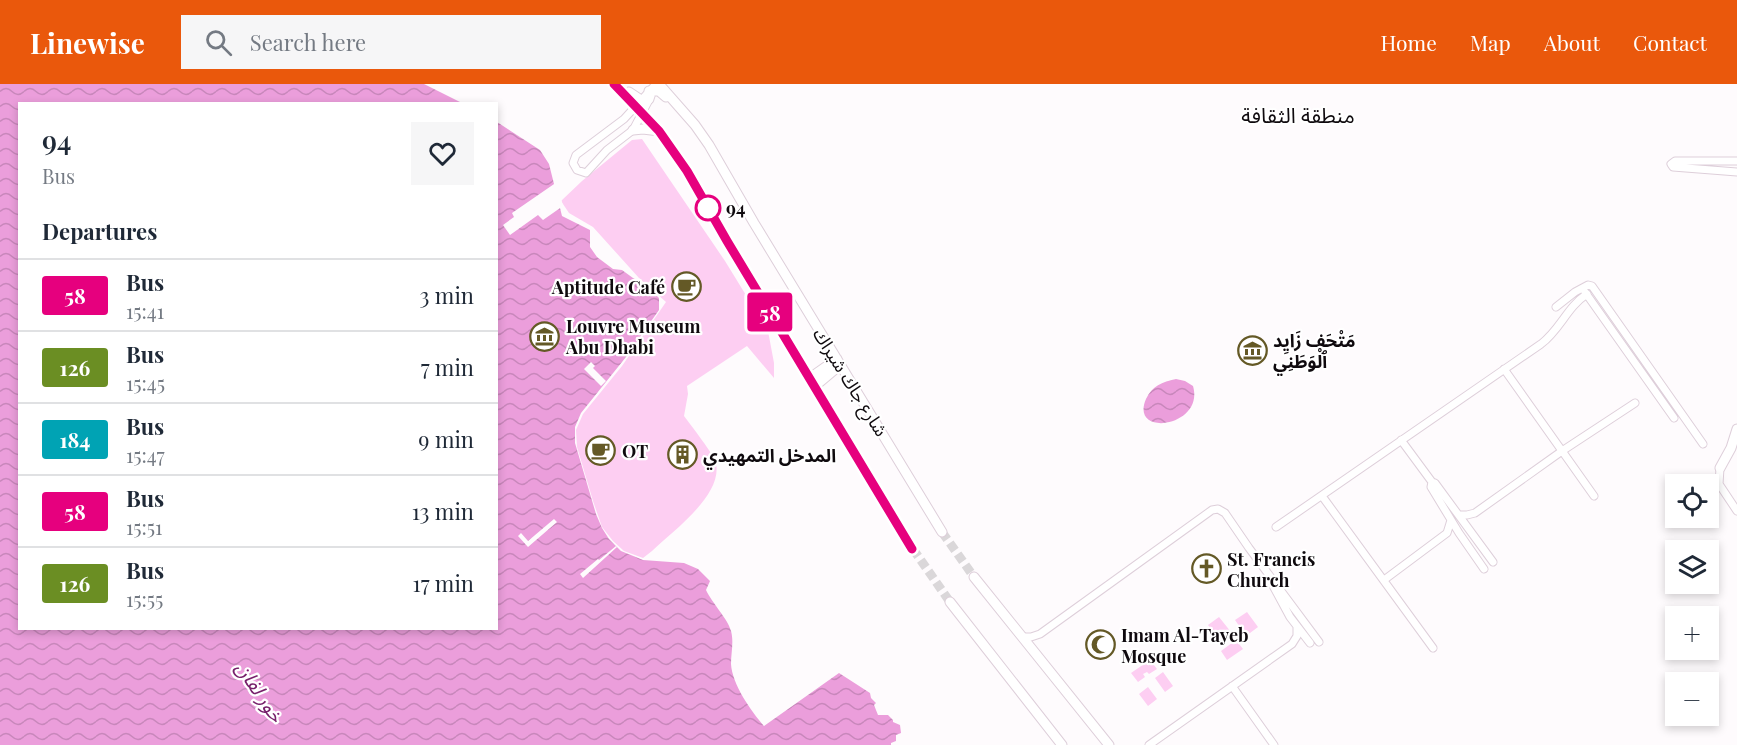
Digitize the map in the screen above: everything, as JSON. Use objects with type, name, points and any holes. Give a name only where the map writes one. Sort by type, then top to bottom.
[{"type":"street","name":"شارع جاك شيراك","points":[[614,84],[650,95],[694,125],[716,156],[942,532]]},
{"type":"street","points":[[621,84],[634,97],[650,95]]},
{"type":"street","name":"شارع جاك شيراك","points":[[650,95],[659,131],[694,183],[912,549]]},
{"type":"street","points":[[650,95],[633,130],[608,150],[586,173],[579,172],[573,163],[576,155],[624,119],[650,95]]},
{"type":"street","points":[[633,130],[659,131]]},
{"type":"street","points":[[599,136],[608,150]]},
{"type":"street","points":[[1737,161],[1673,161],[1671,164],[1674,168],[1737,172]]},
{"type":"street","points":[[1276,527],[1550,337],[1588,285],[1592,286],[1703,444]]},
{"type":"street","points":[[1556,307],[1585,291]]},
{"type":"street","points":[[1585,291],[1674,418]]},
{"type":"street","points":[[813,382],[839,362]]},
{"type":"street","points":[[1504,369],[1594,496]]},
{"type":"street","points":[[1470,529],[1471,519],[1476,513],[1562,450],[1635,403]]},
{"type":"street","points":[[1737,429],[1731,448],[1720,468],[1719,484],[1737,511]]},
{"type":"street","points":[[1401,440],[1493,562]]},
{"type":"street","points":[[1432,483],[1431,487],[1484,569]]},
{"type":"street","points":[[1322,496],[1433,648]]},
{"type":"street","points":[[1022,637],[1040,634],[1215,509],[1225,513],[1319,642]]},
{"type":"street","points":[[1459,515],[1476,513]]},
{"type":"street","points":[[1384,580],[1447,533],[1451,520]]},
{"type":"street","points":[[1447,533],[1459,533]]},
{"type":"street","points":[[1149,745],[1292,644],[1310,643],[1297,626],[1267,573]]},
{"type":"street","points":[[974,577],[1108,745]]},
{"type":"street","points":[[950,602],[1062,745]]},
{"type":"street","points":[[1292,644],[1297,636],[1297,626]]},
{"type":"street","points":[[1034,652],[1040,634]]},
{"type":"street","points":[[1232,686],[1274,745]]},
{"type":"shaded area","points":[[642,139],[725,261],[768,331],[774,363],[774,378],[747,346],[687,386],[684,416],[715,459],[716,475],[712,487],[694,512],[643,558],[624,551],[602,527],[577,447],[576,430],[583,414],[622,366],[666,302],[639,278],[593,227],[569,213],[561,201],[632,140]]},
{"type":"shaded area","points":[[1247,612],[1258,627],[1246,636],[1235,620]]},
{"type":"shaded area","points":[[1219,617],[1231,632],[1219,640],[1208,625]]},
{"type":"shaded area","points":[[1236,640],[1243,649],[1227,660],[1221,651]]},
{"type":"shaded area","points":[[1150,660],[1157,669],[1149,674],[1147,672],[1143,674],[1145,677],[1138,682],[1131,673]]},
{"type":"shaded area","points":[[1163,672],[1173,686],[1165,692],[1155,678]]},
{"type":"shaded area","points":[[1148,687],[1157,699],[1148,706],[1139,694]]},
{"type":"water","name":"خور لفان","points":[[0,84],[424,84],[460,102],[18,102],[18,630],[498,630],[498,123],[540,150],[549,164],[562,216],[590,230],[590,247],[597,257],[613,269],[622,270],[645,284],[659,298],[659,310],[626,357],[581,413],[575,427],[575,443],[596,514],[609,539],[621,551],[643,560],[684,563],[698,569],[710,581],[706,590],[731,631],[732,672],[748,705],[764,726],[839,673],[870,693],[876,703],[874,705],[878,715],[888,715],[893,722],[900,725],[901,733],[896,735],[896,741],[891,745],[0,745]]},
{"type":"water","points":[[1176,379],[1193,386],[1194,400],[1188,411],[1168,422],[1157,423],[1148,419],[1144,411],[1148,395],[1158,385]]},
{"type":"pier","points":[[557,182],[563,206],[543,220],[538,215],[510,235],[503,225],[514,217],[512,213]]},
{"type":"pier","points":[[591,362],[595,366],[593,368],[606,381],[601,386],[584,369]]},
{"type":"pier","points":[[554,519],[557,522],[528,547],[518,536],[521,533],[528,541]]},
{"type":"pier","points":[[617,547],[583,578],[580,574]]},
{"type":"tunnel","points":[[942,532],[974,577]]},
{"type":"tunnel","points":[[913,549],[950,602]]},
{"type":"bus line","name":"58","points":[[614,84],[659,131],[687,171],[912,549]]},
{"type":"place","name":"94","points":[[708,208]]},
{"type":"place","name":"Aptitude Café","points":[[686,287]]},
{"type":"place","name":"Louvre Museum Abu Dhabi","points":[[545,336]]},
{"type":"place","name":"مَتْحَف زَايِد ٱلْوَطَنِي","points":[[1252,350]]},
{"type":"place","name":"OT","points":[[601,451]]},
{"type":"place","name":"المدخل التمهيدي","points":[[682,455]]},
{"type":"place","name":"St. Francis Church","points":[[1206,569]]},
{"type":"place","name":"Imam Al-Tayeb Mosque","points":[[1100,645]]},
{"type":"district","name":"منطقة الثقافة","points":[[1298,114]]}]
